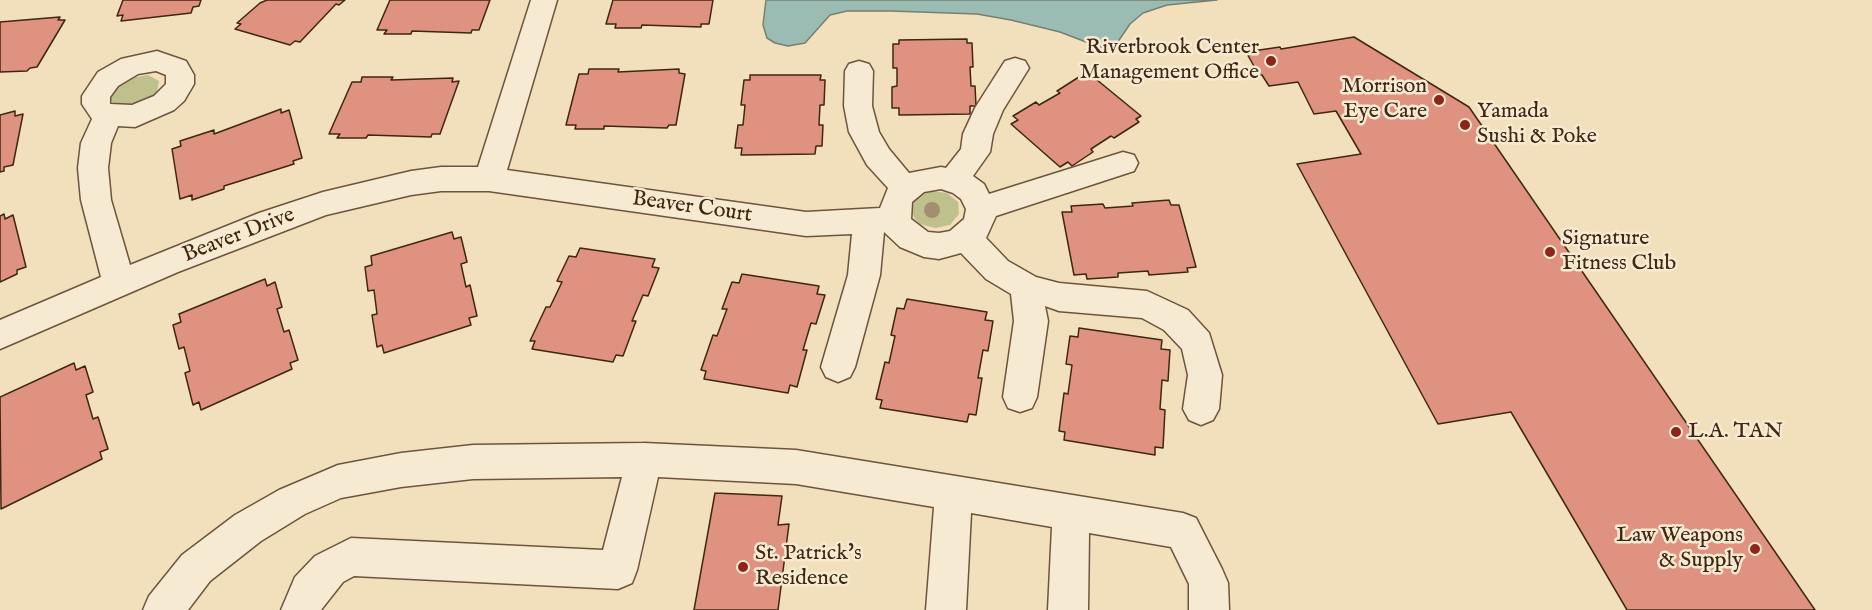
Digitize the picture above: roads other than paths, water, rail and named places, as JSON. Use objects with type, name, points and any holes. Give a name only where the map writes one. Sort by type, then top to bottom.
[{"type":"street","points":[[489,179],[544,0]]},
{"type":"street","points":[[954,180],[975,152],[978,134],[989,108],[1016,68]]},
{"type":"street","points":[[859,71],[858,106],[864,132],[878,157],[906,189]]},
{"type":"street","points":[[108,116],[96,143],[93,168],[96,200],[119,284]]},
{"type":"street","points":[[981,209],[1123,163]]},
{"type":"street","points":[[838,367],[882,220],[895,208],[898,197],[906,189],[929,178],[954,180],[973,192],[981,209],[980,219],[975,229],[966,238],[939,246],[924,244],[882,220]]},
{"type":"street","name":"Beaver Drive","points":[[0,335],[210,245],[323,204],[411,183],[441,179],[489,179]]},
{"type":"street","name":"Beaver Court","points":[[489,179],[806,224],[882,220]]},
{"type":"street","points":[[966,238],[997,270],[1026,287],[1059,297],[1147,305],[1176,320],[1197,343],[1205,375],[1201,409]]},
{"type":"street","points":[[1020,397],[1031,321],[1026,287]]},
{"type":"street","points":[[301,610],[309,591],[329,569],[351,557],[618,570],[644,460]]},
{"type":"street","points":[[163,610],[196,568],[248,528],[292,502],[338,483],[401,470],[473,462],[644,460],[796,467],[1183,531],[1208,583],[1209,610]]},
{"type":"street","points":[[946,610],[954,493]]},
{"type":"street","points":[[1068,610],[1071,513]]},
{"type":"water","points":[[766,0],[1217,0],[1167,5],[1143,13],[1130,24],[1115,46],[1109,48],[1099,47],[1060,32],[977,14],[891,11],[847,11],[830,15],[805,43],[788,46],[775,43],[767,38],[763,25]]},
{"type":"place","name":"Riverbrook Center Management Office","points":[[1271,61]]},
{"type":"place","name":"Morrison Eye Care","points":[[1439,100]]},
{"type":"place","name":"Yamada Sushi & Poke","points":[[1465,125]]},
{"type":"place","name":"Signature Fitness Club","points":[[1550,252]]},
{"type":"place","name":"L.A. TAN","points":[[1676,432]]},
{"type":"place","name":"Law Weapons & Supply","points":[[1755,549]]},
{"type":"place","name":"St. Patrick's Residence","points":[[743,567]]}]
